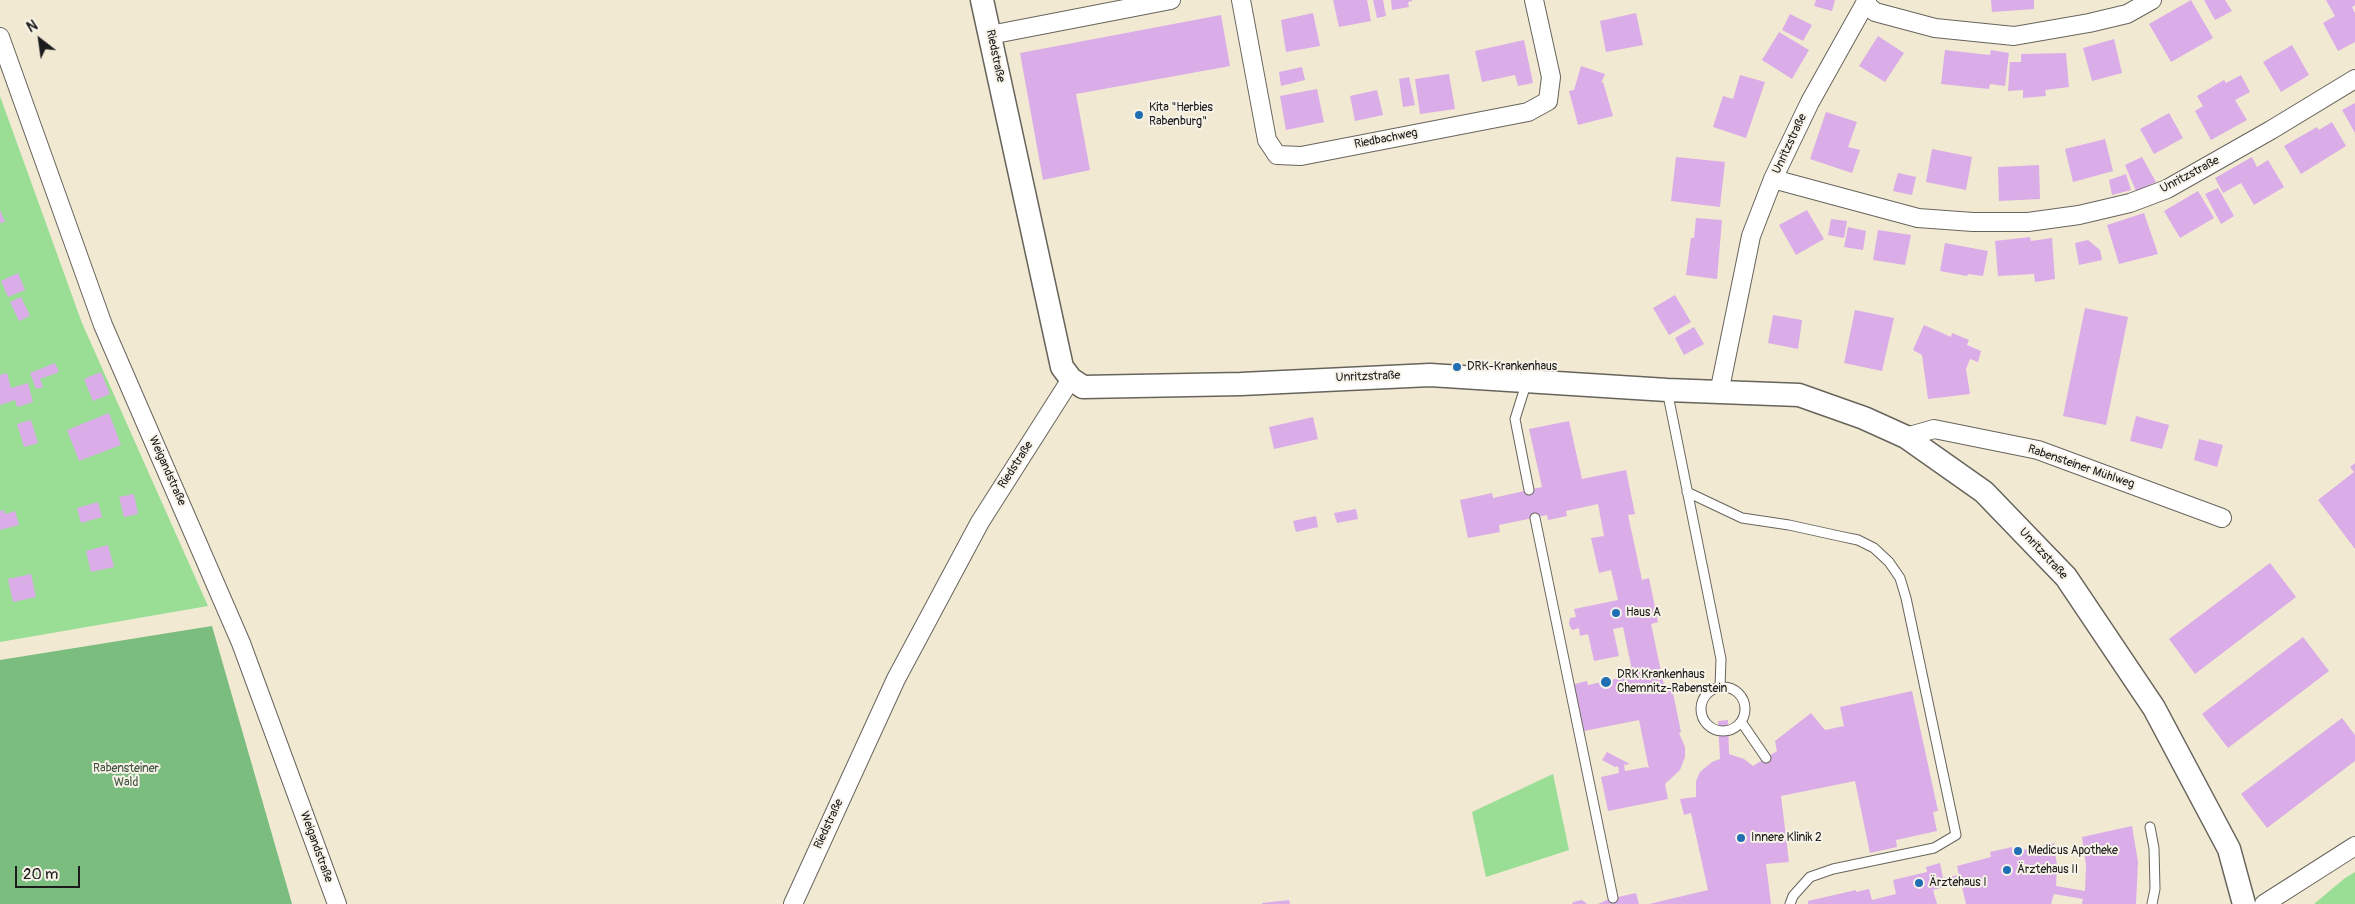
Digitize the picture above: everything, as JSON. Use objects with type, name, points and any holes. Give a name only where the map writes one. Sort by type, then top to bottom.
[{"type":"street","name":"Riedstraße","points":[[793,904],[896,679],[975,530],[1071,379],[1062,367],[982,0]]},
{"type":"street","points":[[990,35],[1171,0]]},
{"type":"street","name":"Riedbachweg","points":[[1241,0],[1267,140],[1277,156],[1301,156],[1528,112],[1548,101],[1551,77],[1534,0]]},
{"type":"street","name":"Unritzstraße","points":[[1719,393],[1751,236],[1773,179],[1810,102],[1866,2],[1875,12],[1935,28],[2014,36],[2089,24],[2126,14],[2152,0]]},
{"type":"street","name":"Weigandstraße","points":[[0,37],[103,325],[241,643],[337,904]]},
{"type":"street","name":"Unritzstraße","points":[[1773,179],[1918,218],[1973,222],[2028,222],[2079,214],[2130,202],[2167,188],[2247,144],[2355,79]]},
{"type":"street","name":"Unritzstraße","points":[[1071,379],[1083,388],[1241,384],[1430,375],[1719,393],[1799,395],[1864,418],[1906,437],[1984,492],[2066,577],[2154,708],[2229,849],[2244,904]]},
{"type":"street","name":"Rabensteiner Mühlweg","points":[[1906,437],[1934,429],[2038,450],[2222,518]]},
{"type":"street","points":[[2264,904],[2355,846]]},
{"type":"lane","points":[[1527,381],[1515,420],[1529,490]]},
{"type":"lane","points":[[1667,390],[1721,659],[1720,687]]},
{"type":"lane","points":[[1687,492],[1742,518],[1790,525],[1858,540],[1874,548],[1889,562],[1900,578],[1906,598],[1956,835],[1934,848],[1833,869],[1810,877],[1793,896],[1790,904]]},
{"type":"lane","points":[[1535,518],[1613,898]]},
{"type":"lane","points":[[1720,687],[1730,688],[1744,699],[1746,707],[1742,723],[1734,730],[1723,732],[1709,727],[1703,719],[1702,702],[1713,689],[1720,687]]},
{"type":"lane","points":[[1742,723],[1766,758]]},
{"type":"lane","points":[[2150,827],[2154,848],[2155,889],[2152,904]]},
{"type":"green space","points":[[0,96],[82,323],[208,606],[0,642]]},
{"type":"green space","name":"Rabensteiner Wald","points":[[212,626],[292,904],[0,904],[0,660]]},
{"type":"green space","points":[[1553,774],[1569,850],[1486,877],[1472,812]]},
{"type":"green space","points":[[2355,872],[2355,904],[2314,904],[2345,878]]},
{"type":"building","points":[[1333,0],[1367,0],[1371,21],[1339,27]]},
{"type":"building","points":[[1373,0],[1383,0],[1386,16],[1377,18]]},
{"type":"building","points":[[1391,0],[1412,1],[1408,2],[1409,7],[1392,10]]},
{"type":"building","points":[[1816,0],[1835,0],[1832,11],[1814,6]]},
{"type":"building","points":[[1991,0],[2034,0],[2034,9],[1992,12]]},
{"type":"building","points":[[2191,0],[2213,38],[2171,62],[2149,24]]},
{"type":"building","points":[[2204,0],[2225,0],[2232,11],[2215,20]]},
{"type":"building","points":[[2326,0],[2355,0],[2355,5],[2352,7],[2355,13],[2355,42],[2338,51],[2323,23],[2335,16]]},
{"type":"building","points":[[1313,13],[1320,46],[1286,52],[1281,20]]},
{"type":"building","points":[[1636,13],[1643,45],[1606,52],[1600,21]]},
{"type":"building","points":[[1790,14],[1812,25],[1803,41],[1782,30]]},
{"type":"building","points":[[1221,15],[1230,66],[1076,94],[1090,170],[1043,180],[1020,53]]},
{"type":"building","points":[[1779,32],[1809,50],[1792,79],[1762,60]]},
{"type":"building","points":[[1878,36],[1904,53],[1885,82],[1859,66]]},
{"type":"building","points":[[2114,39],[2122,73],[2092,81],[2083,48]]},
{"type":"building","points":[[1524,40],[1533,83],[1518,86],[1515,75],[1482,82],[1475,51]]},
{"type":"building","points":[[2292,45],[2309,75],[2281,92],[2263,62]]},
{"type":"building","points":[[1945,50],[1990,55],[1991,50],[2009,53],[2005,86],[1990,84],[1989,89],[1941,84]]},
{"type":"building","points":[[2066,53],[2069,87],[2045,90],[2046,96],[2023,98],[2023,90],[2008,91],[2010,62],[2021,62],[2021,54]]},
{"type":"building","points":[[1581,66],[1605,74],[1601,83],[1603,82],[1613,116],[1578,125],[1569,91],[1574,90]]},
{"type":"building","points":[[1302,67],[1305,80],[1281,86],[1279,72]]},
{"type":"building","points":[[1449,74],[1455,109],[1420,114],[1415,79]]},
{"type":"building","points":[[1740,75],[1765,82],[1746,138],[1713,127],[1723,96],[1733,99]]},
{"type":"building","points":[[2241,75],[2250,92],[2235,100],[2247,120],[2211,140],[2195,111],[2203,106],[2197,96],[2224,80],[2226,83]]},
{"type":"building","points":[[1409,77],[1415,105],[1403,107],[1399,79]]},
{"type":"building","points":[[1317,89],[1324,122],[1286,130],[1280,96]]},
{"type":"building","points":[[1377,90],[1383,115],[1355,121],[1350,96]]},
{"type":"building","points":[[2355,103],[2355,133],[2342,110]]},
{"type":"building","points":[[1826,112],[1857,122],[1848,147],[1860,150],[1852,173],[1810,159]]},
{"type":"building","points":[[2169,113],[2183,138],[2154,154],[2140,129]]},
{"type":"building","points":[[2332,122],[2346,146],[2301,174],[2284,146],[2317,127],[2319,130]]},
{"type":"building","points":[[2105,139],[2113,171],[2073,182],[2065,149]]},
{"type":"building","points":[[1932,149],[1972,157],[1966,190],[1926,182]]},
{"type":"building","points":[[1676,157],[1725,162],[1720,207],[1671,201]]},
{"type":"building","points":[[2142,157],[2156,182],[2136,191],[2125,165]]},
{"type":"building","points":[[2252,157],[2257,167],[2268,160],[2284,187],[2254,205],[2241,183],[2223,193],[2215,178]]},
{"type":"building","points":[[2039,165],[2040,199],[1999,201],[1998,167]]},
{"type":"building","points":[[1898,173],[1916,177],[1912,195],[1893,191]]},
{"type":"building","points":[[2126,174],[2131,190],[2112,195],[2109,180]]},
{"type":"building","points":[[2218,188],[2234,216],[2221,224],[2205,194]]},
{"type":"building","points":[[2198,191],[2214,218],[2180,238],[2164,211]]},
{"type":"building","points":[[0,210],[5,222],[0,223]]},
{"type":"building","points":[[1807,210],[1824,239],[1796,255],[1779,225]]},
{"type":"building","points":[[2144,213],[2158,254],[2119,264],[2107,225]]},
{"type":"building","points":[[1696,218],[1722,220],[1717,279],[1686,275]]},
{"type":"building","points":[[1831,219],[1847,221],[1844,238],[1828,235]]},
{"type":"building","points":[[1848,227],[1866,231],[1863,250],[1844,247]]},
{"type":"building","points":[[1878,230],[1911,235],[1905,265],[1873,260]]},
{"type":"building","points":[[2030,237],[2031,241],[2052,238],[2055,279],[2035,282],[2034,274],[1998,276],[1995,241]]},
{"type":"building","points":[[2088,240],[2100,250],[2102,260],[2079,265],[2075,243]]},
{"type":"building","points":[[1945,243],[1988,251],[1983,276],[1968,274],[1967,276],[1940,271]]},
{"type":"building","points":[[18,273],[25,290],[8,297],[1,281]]},
{"type":"building","points":[[1675,295],[1691,322],[1669,335],[1653,308]]},
{"type":"building","points":[[21,297],[30,316],[19,321],[10,302]]},
{"type":"building","points":[[2085,308],[2128,317],[2106,425],[2063,416]]},
{"type":"building","points":[[1855,310],[1894,318],[1882,371],[1844,363]]},
{"type":"building","points":[[1773,315],[1802,320],[1798,349],[1768,343]]},
{"type":"building","points":[[1924,325],[1951,337],[1952,333],[1969,340],[1967,345],[1981,351],[1978,362],[1970,359],[1966,369],[1970,394],[1928,399],[1922,355],[1913,350]]},
{"type":"building","points":[[1694,327],[1704,344],[1684,355],[1675,338]]},
{"type":"building","points":[[55,363],[59,372],[40,379],[43,387],[36,389],[30,373]]},
{"type":"building","points":[[101,372],[110,394],[93,401],[84,379]]},
{"type":"building","points":[[7,373],[11,388],[28,383],[33,402],[17,407],[15,400],[0,405],[0,375]]},
{"type":"building","points":[[109,413],[121,445],[79,461],[67,430]]},
{"type":"building","points":[[2136,416],[2169,425],[2162,449],[2130,441]]},
{"type":"building","points":[[1313,417],[1318,439],[1274,449],[1269,427]]},
{"type":"building","points":[[31,420],[38,443],[24,447],[17,424]]},
{"type":"building","name":"Haus A","points":[[1569,421],[1582,479],[1626,470],[1635,514],[1628,515],[1642,580],[1649,578],[1658,622],[1651,624],[1665,690],[1672,688],[1681,732],[1679,733],[1685,747],[1685,757],[1680,770],[1665,784],[1668,799],[1608,811],[1601,777],[1619,773],[1618,766],[1615,767],[1602,760],[1607,752],[1630,764],[1624,765],[1625,771],[1647,767],[1649,769],[1639,720],[1584,731],[1575,688],[1575,684],[1587,681],[1588,685],[1633,675],[1623,627],[1613,629],[1619,656],[1594,661],[1588,634],[1580,636],[1579,628],[1572,630],[1569,624],[1570,618],[1576,617],[1574,609],[1618,600],[1611,570],[1599,573],[1591,538],[1604,536],[1598,504],[1566,511],[1567,516],[1548,520],[1547,515],[1499,525],[1500,532],[1468,538],[1460,500],[1492,493],[1493,498],[1542,487],[1529,429]]},
{"type":"building","points":[[2199,439],[2223,445],[2217,467],[2194,460]]},
{"type":"building","points":[[2355,463],[2355,549],[2318,500],[2354,472],[2350,467]]},
{"type":"building","points":[[134,494],[138,514],[124,517],[119,497]]},
{"type":"building","points":[[98,502],[102,517],[81,523],[77,508]]},
{"type":"building","points":[[1356,509],[1358,519],[1337,523],[1334,513]]},
{"type":"building","points":[[4,510],[5,514],[15,511],[19,525],[0,530],[0,511]]},
{"type":"building","points":[[1316,516],[1318,527],[1296,532],[1293,521]]},
{"type":"building","points":[[108,545],[114,567],[91,572],[86,551]]},
{"type":"building","points":[[2270,563],[2296,597],[2195,674],[2169,639]]},
{"type":"building","points":[[31,574],[36,597],[13,602],[8,579]]},
{"type":"building","points":[[2303,637],[2329,671],[2228,748],[2202,714]]},
{"type":"building","points":[[1912,691],[1938,811],[1933,812],[1937,831],[1896,840],[1897,847],[1870,853],[1855,781],[1781,796],[1789,862],[1766,864],[1771,904],[1649,904],[1708,890],[1691,813],[1684,815],[1680,799],[1696,797],[1696,781],[1700,772],[1712,762],[1720,759],[1718,721],[1728,720],[1729,754],[1744,759],[1753,766],[1777,751],[1775,741],[1811,713],[1825,730],[1844,726],[1840,707]]},
{"type":"building","points":[[2342,718],[2355,735],[2355,761],[2267,828],[2241,794]]},
{"type":"building","points":[[2132,826],[2138,862],[2136,904],[2082,904],[2083,899],[2054,894],[2051,904],[1966,904],[1961,883],[1933,890],[1937,904],[1808,904],[1808,901],[1856,890],[1856,892],[1869,889],[1872,900],[1896,894],[1893,880],[1927,872],[1926,867],[1940,863],[1943,878],[1959,875],[1957,866],[1991,857],[1990,852],[2012,847],[2014,852],[2054,843],[2057,866],[2056,886],[2085,891],[2086,865],[2082,837]]},
{"type":"building","points":[[1636,893],[1639,904],[1598,904],[1609,899]]},
{"type":"building","points":[[1289,900],[1290,904],[1262,904],[1262,903]]},
{"type":"building","points":[[1582,900],[1587,904],[1572,904],[1573,902]]},
{"type":"place","name":"Kita \"Herbies Rabenburg\"","points":[[1139,115]]},
{"type":"place","name":"DRK-Krankenhaus","points":[[1457,367]]},
{"type":"place","name":"Haus A","points":[[1616,613]]},
{"type":"place","name":"DRK Krankenhaus Chemnitz-Rabenstein","points":[[1606,682]]},
{"type":"place","name":"Innere Klinik 2","points":[[1741,838]]},
{"type":"place","name":"Medicus Apotheke","points":[[2018,851]]},
{"type":"place","name":"Ärztehaus II","points":[[2007,870]]},
{"type":"place","name":"Ärztehaus I","points":[[1919,883]]}]
